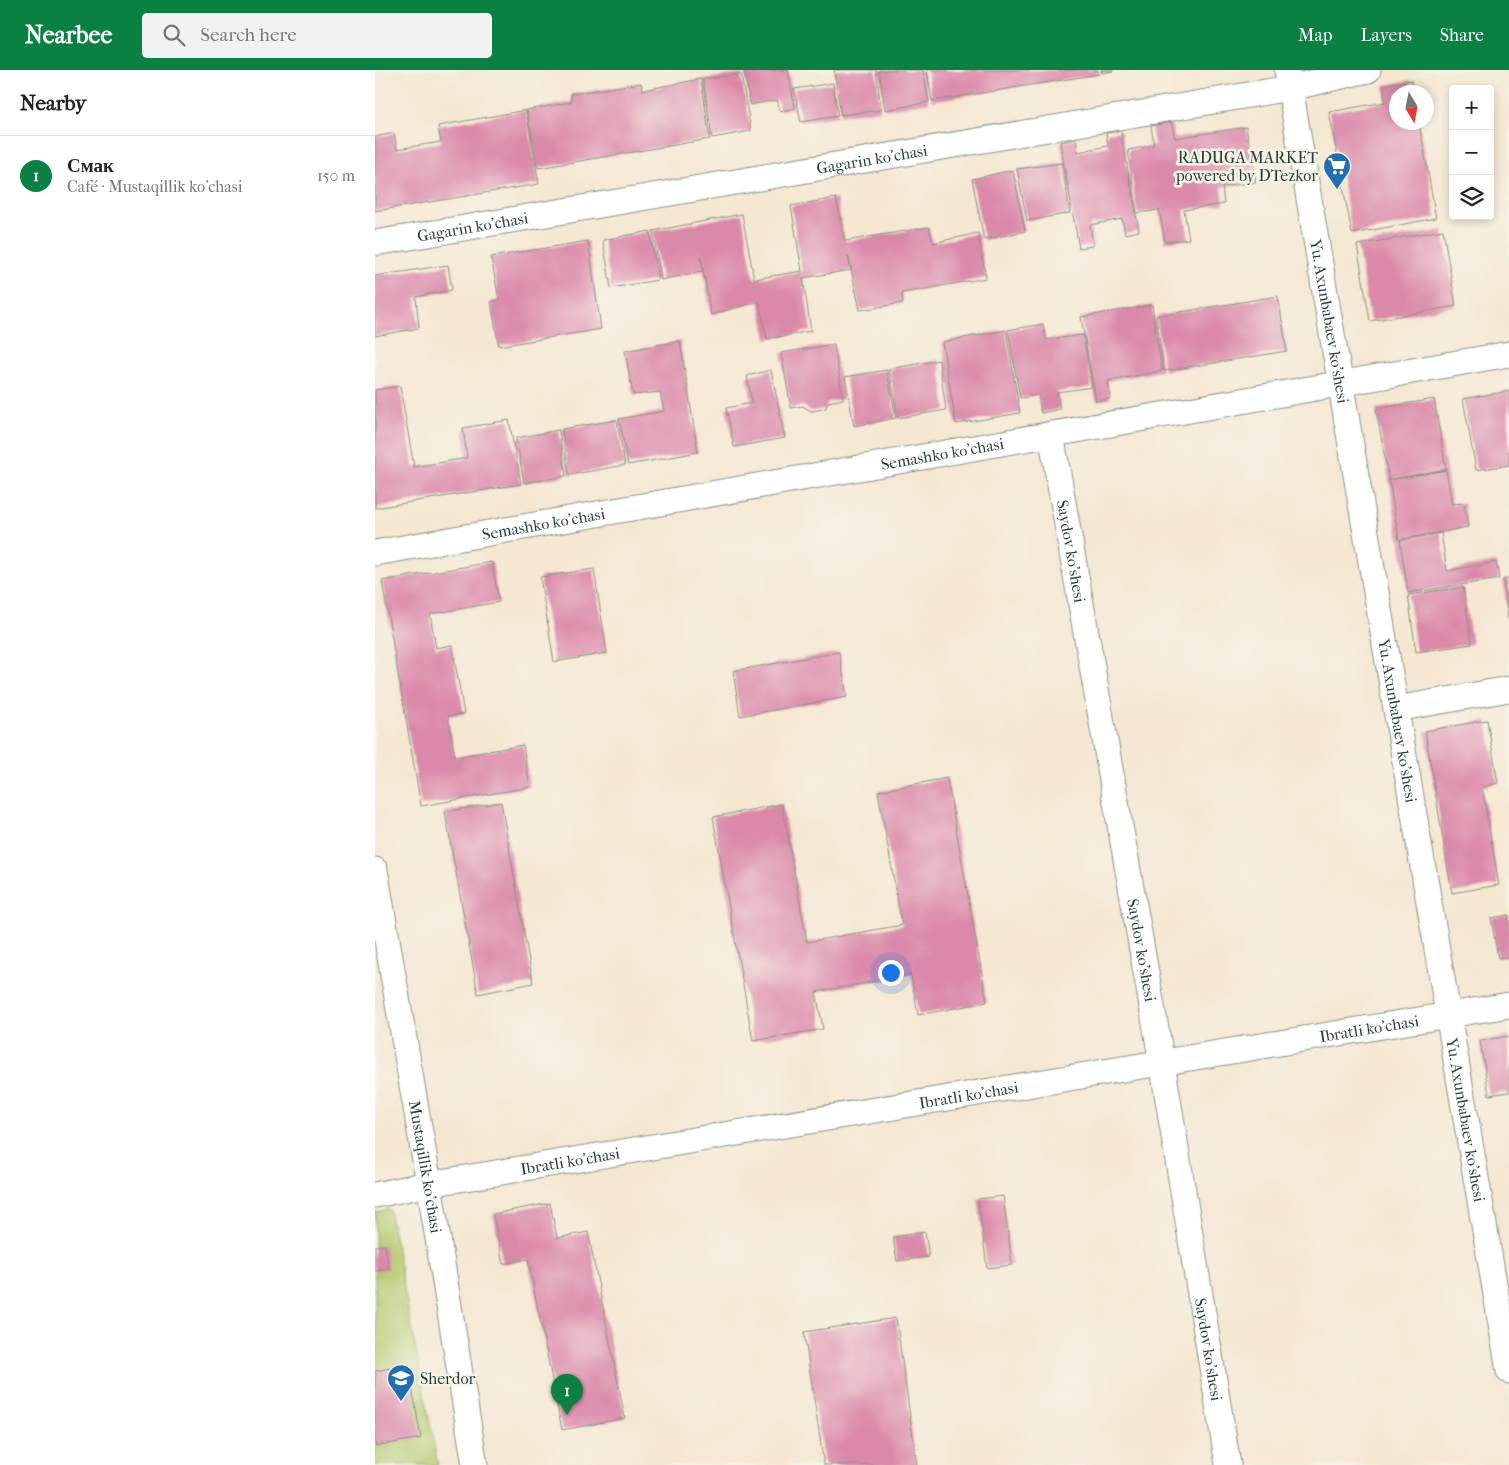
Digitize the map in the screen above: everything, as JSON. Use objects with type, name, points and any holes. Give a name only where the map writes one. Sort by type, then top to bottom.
[{"type":"street","name":"Gagarin ko'chasi","points":[[375,244],[1288,79],[1368,70]]},
{"type":"street","name":"Yu. Axunbabaev ko'shesi","points":[[1288,79],[1448,1016],[1506,1330],[1509,1371]]},
{"type":"street","name":"Semashko ko'chasi","points":[[375,553],[1509,354]]},
{"type":"street","name":"Saydov ko'shesi","points":[[1051,434],[1162,1063],[1227,1465]]},
{"type":"street","points":[[1396,710],[1509,689]]},
{"type":"street","name":"Mustaqillik ko'chasi","points":[[375,871],[475,1465]]},
{"type":"street","name":"Ibratli ko'chasi","points":[[375,1194],[1509,1005]]},
{"type":"green space","points":[[389,1209],[438,1465],[375,1465],[375,1212]]},
{"type":"building","points":[[744,70],[788,70],[795,108],[780,111],[777,100],[750,105]]},
{"type":"building","points":[[834,70],[876,70],[881,110],[841,115]]},
{"type":"building","points":[[879,70],[923,70],[929,102],[885,110]]},
{"type":"building","points":[[927,70],[1098,70],[1099,74],[932,101]]},
{"type":"building","points":[[1101,70],[1113,70],[1113,71],[1102,73]]},
{"type":"building","points":[[741,74],[751,131],[712,138],[703,79]]},
{"type":"building","points":[[701,79],[710,139],[538,168],[527,110],[571,102],[571,94],[641,83],[643,90]]},
{"type":"building","points":[[1411,80],[1412,85],[1389,85],[1389,130],[1420,130],[1436,218],[1352,234],[1329,112],[1385,102],[1384,85]]},
{"type":"building","points":[[833,83],[838,116],[801,122],[794,89]]},
{"type":"building","points":[[526,110],[539,184],[375,211],[375,137],[394,133],[397,149],[441,142],[438,126]]},
{"type":"building","points":[[1171,122],[1175,138],[1246,127],[1256,182],[1222,187],[1224,204],[1184,210],[1189,239],[1165,242],[1159,210],[1137,213],[1128,150],[1154,145],[1151,126]]},
{"type":"building","points":[[1121,131],[1139,231],[1125,234],[1122,219],[1090,225],[1093,246],[1079,248],[1060,142],[1076,139],[1078,152],[1108,146],[1106,133]]},
{"type":"building","points":[[1062,163],[1070,213],[1027,221],[1017,169]]},
{"type":"building","points":[[1013,170],[1025,231],[984,240],[972,179]]},
{"type":"building","points":[[836,198],[845,241],[929,227],[933,243],[978,233],[986,278],[902,293],[903,303],[860,310],[848,255],[851,270],[803,278],[811,331],[767,339],[759,301],[711,315],[701,258],[703,271],[661,280],[653,231],[742,214],[754,279],[802,271],[791,206]]},
{"type":"building","points":[[1443,230],[1456,306],[1370,321],[1357,245]]},
{"type":"building","points":[[650,231],[658,280],[611,288],[603,240]]},
{"type":"building","points":[[588,241],[601,329],[499,346],[491,302],[499,300],[491,257]]},
{"type":"building","points":[[448,265],[452,290],[416,297],[419,328],[375,336],[375,276]]},
{"type":"building","points":[[1278,296],[1287,351],[1164,371],[1156,316]]},
{"type":"building","points":[[1152,305],[1162,371],[1108,381],[1110,399],[1096,401],[1081,317]]},
{"type":"building","points":[[1043,324],[1046,340],[1083,335],[1092,387],[1057,392],[1060,409],[1041,413],[1038,395],[1020,398],[1008,330]]},
{"type":"building","points":[[1006,330],[1020,413],[956,424],[942,342]]},
{"type":"building","points":[[680,341],[698,452],[628,465],[619,419],[664,411],[660,392],[633,395],[625,351]]},
{"type":"building","points":[[834,344],[843,399],[828,402],[825,409],[811,411],[803,406],[791,408],[781,353]]},
{"type":"building","points":[[939,360],[946,410],[898,418],[889,369]]},
{"type":"building","points":[[771,370],[785,438],[734,447],[726,408],[752,403],[747,376]]},
{"type":"building","points":[[887,370],[896,418],[854,426],[845,377]]},
{"type":"building","points":[[400,386],[414,467],[467,458],[463,428],[509,420],[521,484],[375,508],[375,390]]},
{"type":"building","points":[[1509,391],[1509,465],[1476,470],[1463,399]]},
{"type":"building","points":[[1434,399],[1446,469],[1389,480],[1376,409]]},
{"type":"building","points":[[617,420],[625,465],[569,475],[562,429]]},
{"type":"building","points":[[559,430],[566,476],[524,483],[516,438]]},
{"type":"building","points":[[1446,470],[1452,504],[1464,503],[1468,527],[1399,540],[1389,480]]},
{"type":"building","points":[[1441,533],[1447,571],[1496,562],[1499,579],[1408,593],[1400,540]]},
{"type":"building","points":[[492,562],[499,602],[430,614],[436,648],[452,645],[464,714],[448,716],[455,757],[523,745],[530,787],[421,806],[382,581]]},
{"type":"building","points":[[594,569],[607,653],[554,662],[540,577]]},
{"type":"building","points":[[1509,578],[1509,619],[1508,619],[1503,580]]},
{"type":"building","points":[[1463,587],[1472,644],[1416,652],[1408,595]]},
{"type":"building","points":[[839,652],[847,697],[740,716],[733,671]]},
{"type":"building","points":[[1487,720],[1498,783],[1482,787],[1499,885],[1452,893],[1425,731]]},
{"type":"building","points":[[947,778],[987,1002],[918,1015],[911,975],[816,992],[823,1029],[753,1041],[713,817],[782,804],[807,942],[902,925],[878,791]]},
{"type":"building","points":[[501,802],[533,983],[478,994],[445,812]]},
{"type":"building","points":[[1509,915],[1509,957],[1498,958],[1491,918]]},
{"type":"building","points":[[1509,1036],[1509,1092],[1489,1095],[1480,1041]]},
{"type":"building","points":[[1003,1196],[1012,1265],[987,1268],[978,1199]]},
{"type":"building","points":[[550,1203],[557,1238],[588,1232],[625,1418],[562,1430],[528,1259],[503,1264],[493,1214]]},
{"type":"building","points":[[925,1232],[929,1257],[897,1261],[893,1237]]},
{"type":"building","points":[[385,1245],[389,1269],[375,1271],[375,1246]]},
{"type":"building","points":[[896,1318],[917,1465],[824,1465],[804,1332]]},
{"type":"building","points":[[408,1365],[421,1438],[375,1446],[375,1371]]},
{"type":"place","name":"RADUGA MARKET powered by DTezkor","points":[[1337,190]]},
{"type":"place","name":"Sherdor","points":[[401,1402]]},
{"type":"place","name":"Смак","points":[[567,1415]]}]
